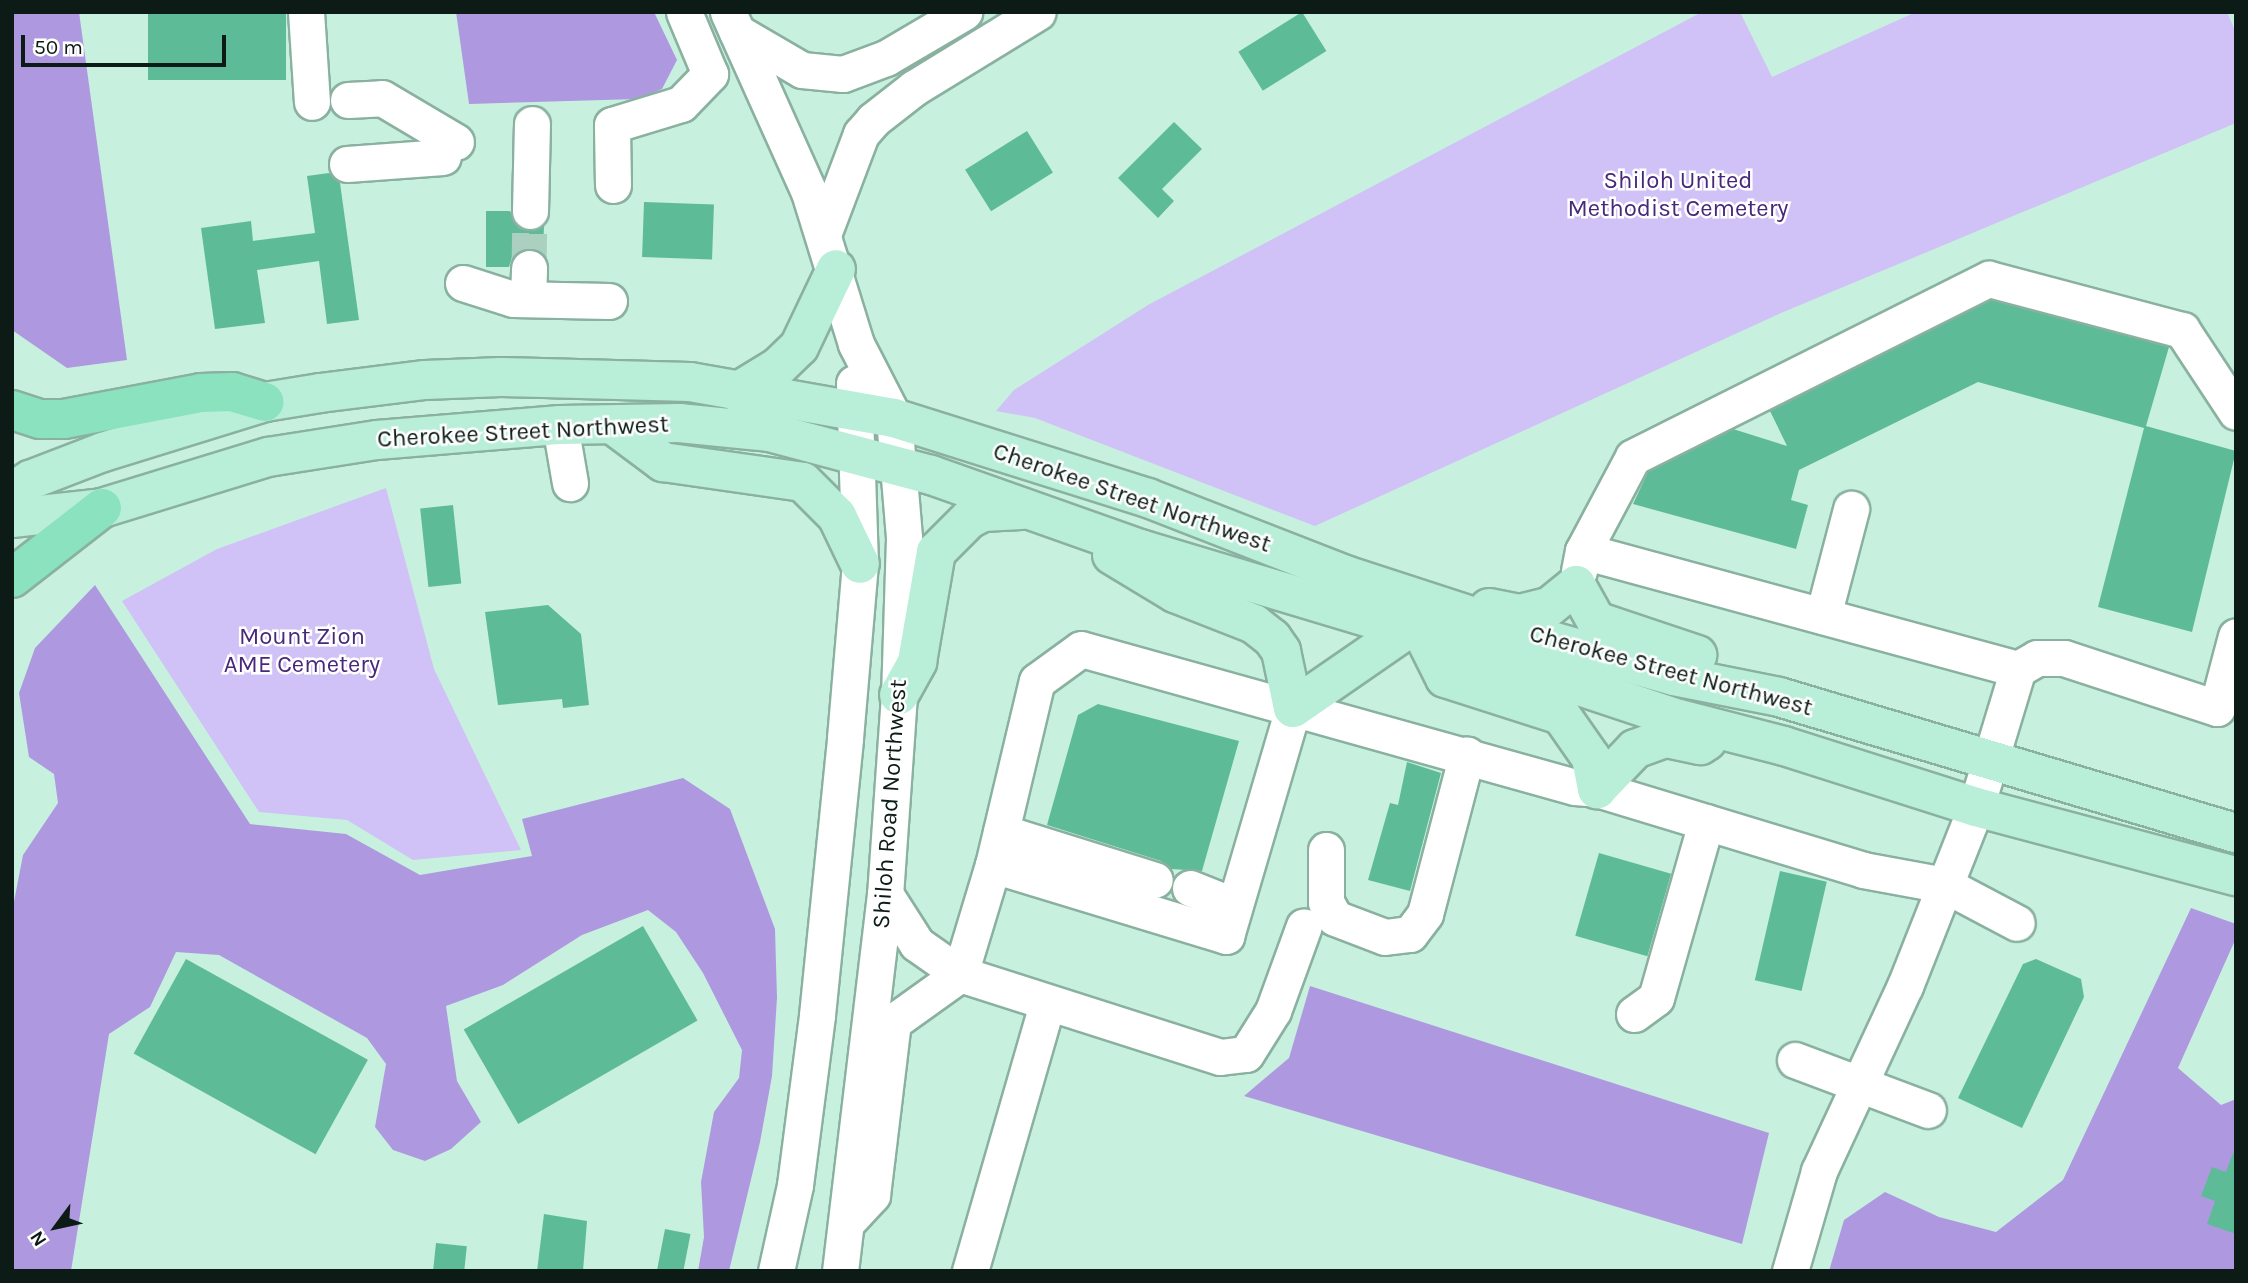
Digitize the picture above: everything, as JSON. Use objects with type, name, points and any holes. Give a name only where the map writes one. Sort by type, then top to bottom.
[{"type":"highway","points":[[12,410],[40,419],[64,419],[201,393],[232,392],[265,402]]},
{"type":"highway","points":[[12,578],[102,508]]},
{"type":"main road","points":[[737,392],[778,367],[799,347],[836,269]]},
{"type":"main road","name":"Cherokee Street Northwest","points":[[12,492],[30,480],[103,452],[265,402],[425,380],[500,377],[691,382],[894,418],[1148,498],[1410,619],[1578,688],[1728,730],[1976,807],[2236,876]]},
{"type":"main road","name":"Cherokee Street Northwest","points":[[12,518],[102,508],[268,457],[377,440],[561,425],[616,428],[679,423],[769,432],[898,466],[1089,530],[1410,619],[1779,697],[2236,833]]},
{"type":"main road","points":[[616,428],[663,462],[803,482],[837,516],[860,564]]},
{"type":"main road","points":[[899,695],[916,662],[936,552],[957,528],[983,512],[1027,510]]},
{"type":"main road","points":[[1089,530],[1118,562],[1175,593],[1254,624],[1272,638],[1281,651],[1293,708],[1410,619],[1520,614],[1549,607],[1579,568]]},
{"type":"main road","points":[[1579,568],[1596,621],[1765,675],[1779,697]]},
{"type":"main road","points":[[1410,619],[1445,678],[1561,715],[1591,758],[1597,789]]},
{"type":"main road","points":[[1597,789],[1635,749],[1666,738],[1700,745],[1728,730]]},
{"type":"street","points":[[306,12],[312,102]]},
{"type":"street","points":[[613,185],[612,125],[681,104],[710,74],[684,12]]},
{"type":"street","points":[[733,22],[802,70],[843,74],[886,58],[964,12]]},
{"type":"street","points":[[824,232],[861,134],[873,120],[914,88],[1038,12]]},
{"type":"street","name":"Shiloh Road Northwest","points":[[733,22],[824,232],[856,344],[894,418],[904,538],[899,695],[885,894],[840,1271]]},
{"type":"street","points":[[347,164],[449,149],[382,98],[348,100]]},
{"type":"street","points":[[522,211],[532,173],[532,124]]},
{"type":"street","points":[[2018,669],[1823,616],[1579,568],[1633,457],[1989,279],[2182,330],[2236,411]]},
{"type":"street","points":[[463,283],[521,283],[609,301]]},
{"type":"street","name":"Shiloh Road Northwest","points":[[776,1271],[795,1185],[817,1015],[860,564],[853,412],[856,344]]},
{"type":"street","points":[[561,425],[570,483]]},
{"type":"street","points":[[1823,616],[1851,509]]},
{"type":"street","points":[[1790,1271],[1819,1171],[1905,986],[1976,807],[2018,669],[2037,658],[2064,658],[2217,708],[2236,636]]},
{"type":"street","points":[[847,1222],[873,1195],[893,1022],[960,974],[997,849],[1037,681],[1081,649],[1597,789],[1863,870],[1945,886],[2017,923]]},
{"type":"street","points":[[997,849],[1226,936],[1293,708]]},
{"type":"street","points":[[1326,850],[1326,902],[1335,918],[1385,937],[1410,934],[1425,914],[1467,754]]},
{"type":"street","points":[[1634,1014],[1656,998],[1706,822]]},
{"type":"street","points":[[997,849],[1155,880]]},
{"type":"street","points":[[1190,888],[1235,906]]},
{"type":"street","points":[[885,894],[917,944],[960,974],[1220,1058],[1246,1054],[1273,1011],[1304,926]]},
{"type":"street","points":[[970,1271],[1047,1004]]},
{"type":"street","points":[[1795,1060],[1928,1110]]},
{"type":"green space","name":"Shiloh United Methodist Cemetery","points":[[1702,12],[1740,12],[1772,77],[1916,12],[2227,12],[2236,33],[2236,123],[1781,313],[1315,526],[1035,418],[996,411],[1014,390],[1148,305]]},
{"type":"green space","name":"Mount Zion AME Cemetery","points":[[386,488],[434,669],[521,850],[413,860],[347,820],[259,812],[122,601],[217,549]]},
{"type":"shaded area","points":[[12,12],[79,12],[127,360],[67,368],[12,330]]},
{"type":"shaded area","points":[[456,12],[654,12],[677,60],[662,89],[638,99],[469,104]]},
{"type":"shaded area","points":[[95,585],[250,824],[346,834],[420,875],[532,856],[522,819],[683,778],[730,809],[775,929],[777,998],[772,1076],[760,1142],[729,1271],[698,1271],[704,1237],[701,1182],[714,1112],[739,1078],[742,1050],[703,973],[676,932],[648,910],[582,935],[503,985],[446,1006],[457,1081],[481,1122],[451,1149],[425,1161],[393,1150],[375,1127],[386,1064],[367,1038],[219,955],[176,952],[150,1007],[109,1034],[71,1271],[12,1271],[12,912],[23,855],[58,803],[54,774],[29,757],[19,693],[35,648]]},
{"type":"shaded area","points":[[2191,908],[2236,924],[2236,938],[2178,1068],[2221,1105],[2236,1099],[2236,1271],[1829,1271],[1844,1220],[1885,1192],[1939,1217],[1996,1232],[2063,1180]]},
{"type":"shaded area","points":[[1310,986],[1769,1133],[1742,1244],[1244,1096],[1289,1058]]},
{"type":"building","points":[[148,12],[286,12],[286,80],[148,80]]},
{"type":"building","points":[[1302,12],[1326,51],[1263,91],[1238,52]]},
{"type":"building","points":[[1174,122],[1202,149],[1162,189],[1174,201],[1158,218],[1118,178]]},
{"type":"building","points":[[1027,131],[1053,173],[991,211],[965,170]]},
{"type":"building","points":[[329,173],[340,183],[359,320],[327,324],[319,261],[257,270],[265,323],[215,329],[201,228],[251,221],[253,241],[315,233],[307,176]]},
{"type":"building","points":[[644,202],[714,204],[712,259],[642,257]]},
{"type":"building","points":[[486,211],[510,211],[519,228],[529,231],[544,225],[543,255],[529,248],[512,257],[509,267],[486,267]]},
{"type":"building","points":[[1991,300],[2169,347],[2146,426],[2236,451],[2192,632],[2098,607],[2144,428],[1978,382],[1799,470],[1791,500],[1808,505],[1796,549],[1633,504],[1648,472],[1733,429],[1787,446],[1770,411]]},
{"type":"building","points":[[453,505],[461,584],[428,587],[420,508]]},
{"type":"building","points":[[548,605],[581,634],[589,705],[563,708],[562,699],[498,705],[485,612]]},
{"type":"building","points":[[1098,704],[1239,741],[1202,871],[1171,869],[1161,861],[1047,825],[1078,715]]},
{"type":"building","points":[[1407,762],[1441,773],[1410,891],[1368,880],[1390,803],[1398,805]]},
{"type":"building","points":[[1599,853],[1671,874],[1647,956],[1575,936]]},
{"type":"building","points":[[1780,871],[1827,882],[1802,991],[1755,980]]},
{"type":"building","points":[[643,926],[698,1020],[518,1124],[464,1030]]},
{"type":"building","points":[[186,959],[368,1060],[316,1154],[134,1053]]},
{"type":"building","points":[[2036,959],[2081,979],[2084,997],[2022,1128],[1958,1098],[2023,964]]},
{"type":"building","points":[[2233,1153],[2236,1154],[2236,1234],[2207,1224],[2215,1201],[2201,1196],[2212,1167],[2226,1172]]},
{"type":"building","points":[[544,1214],[587,1221],[583,1271],[537,1271]]},
{"type":"building","points":[[665,1229],[691,1234],[683,1271],[657,1271]]},
{"type":"building","points":[[436,1243],[467,1246],[464,1271],[433,1271]]},
{"type":"tunnel","points":[[529,268],[530,211]]}]
